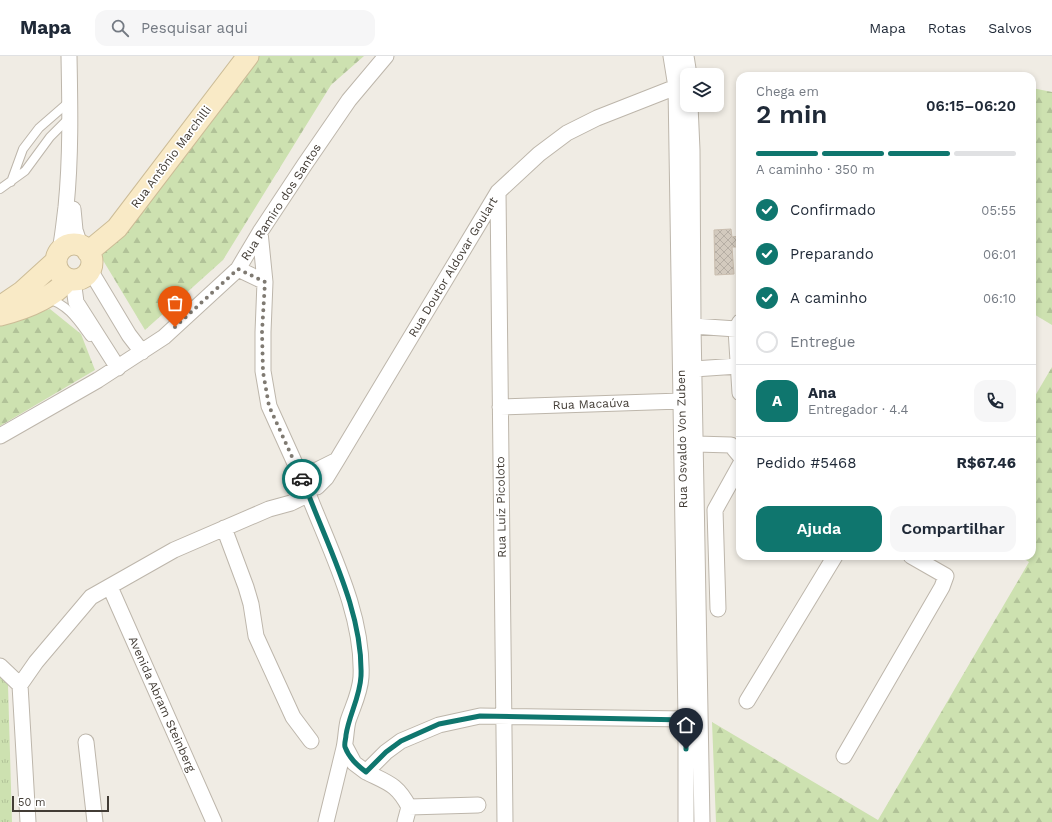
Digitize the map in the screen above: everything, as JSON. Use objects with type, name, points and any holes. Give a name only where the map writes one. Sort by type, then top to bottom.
[{"type":"street","points":[[69,56],[71,117],[69,172],[75,230],[74,265],[76,302],[117,368]]},
{"type":"street","name":"Rua Ramiro dos Santos","points":[[0,436],[142,352],[164,336],[238,269],[260,232],[349,100],[386,56]]},
{"type":"street","name":"Rua Osvaldo Von Zuben","points":[[671,56],[676,87],[686,720],[686,822]]},
{"type":"street","points":[[686,56],[688,68]]},
{"type":"street","name":"Rua Antônio Marchilli","points":[[0,307],[22,292],[74,265],[117,228],[244,59]]},
{"type":"street","name":"Rua Doutor Aldovar Goulart","points":[[20,685],[36,662],[91,597],[174,550],[269,509],[280,499],[306,487],[317,470],[337,460],[498,192],[539,154],[566,133],[597,118],[676,87]]},
{"type":"street","name":"Rua Osvaldo Von Zuben","points":[[690,112],[702,822]]},
{"type":"street","name":"Rua Luíz Picoloto","points":[[498,192],[503,717],[506,822]]},
{"type":"street","points":[[260,232],[265,282],[262,332],[263,372],[269,406],[306,487],[345,587],[355,617],[360,656],[361,677],[358,694],[348,722],[345,746],[326,822]]},
{"type":"street","points":[[74,265],[142,352]]},
{"type":"street","name":"Rua Antônio Marchilli","points":[[0,315],[33,303],[61,288],[74,265]]},
{"type":"street","points":[[238,269],[265,282]]},
{"type":"street","points":[[693,326],[736,328]]},
{"type":"street","points":[[694,369],[736,366]]},
{"type":"street","name":"Rua Macaúva","points":[[500,407],[681,401]]},
{"type":"street","points":[[696,444],[731,445],[736,451]]},
{"type":"street","points":[[718,609],[715,510],[736,472]]},
{"type":"street","points":[[224,528],[246,587],[251,604],[256,636],[293,717],[311,741]]},
{"type":"street","points":[[747,701],[833,560]]},
{"type":"street","points":[[844,756],[942,587],[946,576],[918,560]]},
{"type":"street","name":"Avenida Abram Steinberg","points":[[110,586],[214,822]]},
{"type":"street","points":[[0,666],[20,685],[28,822]]},
{"type":"street","points":[[366,772],[386,752],[401,741],[439,724],[480,716],[686,720]]},
{"type":"street","points":[[86,742],[95,822]]},
{"type":"street","points":[[345,746],[354,763],[366,772],[394,786],[402,794],[409,807],[405,822]]},
{"type":"street","points":[[409,807],[478,804]]},
{"type":"lane","points":[[11,182],[23,149],[39,128],[70,101]]},
{"type":"lane","points":[[0,189],[24,171],[50,137],[71,117]]},
{"type":"lane","points":[[33,303],[48,299],[58,303],[71,313],[117,368]]},
{"type":"green space","points":[[257,56],[364,56],[331,85],[223,260],[145,330],[101,257]]},
{"type":"green space","points":[[1036,89],[1052,92],[1052,325],[1036,315]]},
{"type":"green space","points":[[50,309],[81,334],[95,370],[0,426],[0,324]]},
{"type":"green space","points":[[1052,367],[1052,822],[716,822],[712,722],[878,820],[1029,562],[1026,560],[1036,560],[1036,394]]},
{"type":"green space","points":[[0,676],[8,685],[12,822],[0,822]]},
{"type":"building","points":[[731,229],[732,237],[736,236],[736,247],[732,247],[734,274],[715,275],[714,230]]},
{"type":"way so far","points":[[175,327],[238,269],[265,282],[262,332],[263,372],[269,406],[302,479]]},
{"type":"route","points":[[302,479],[298,488],[302,494],[309,496],[345,587],[355,617],[361,677],[358,694],[348,722],[345,746],[354,763],[366,772],[386,752],[401,741],[439,724],[480,716],[686,720],[686,749]]}]
